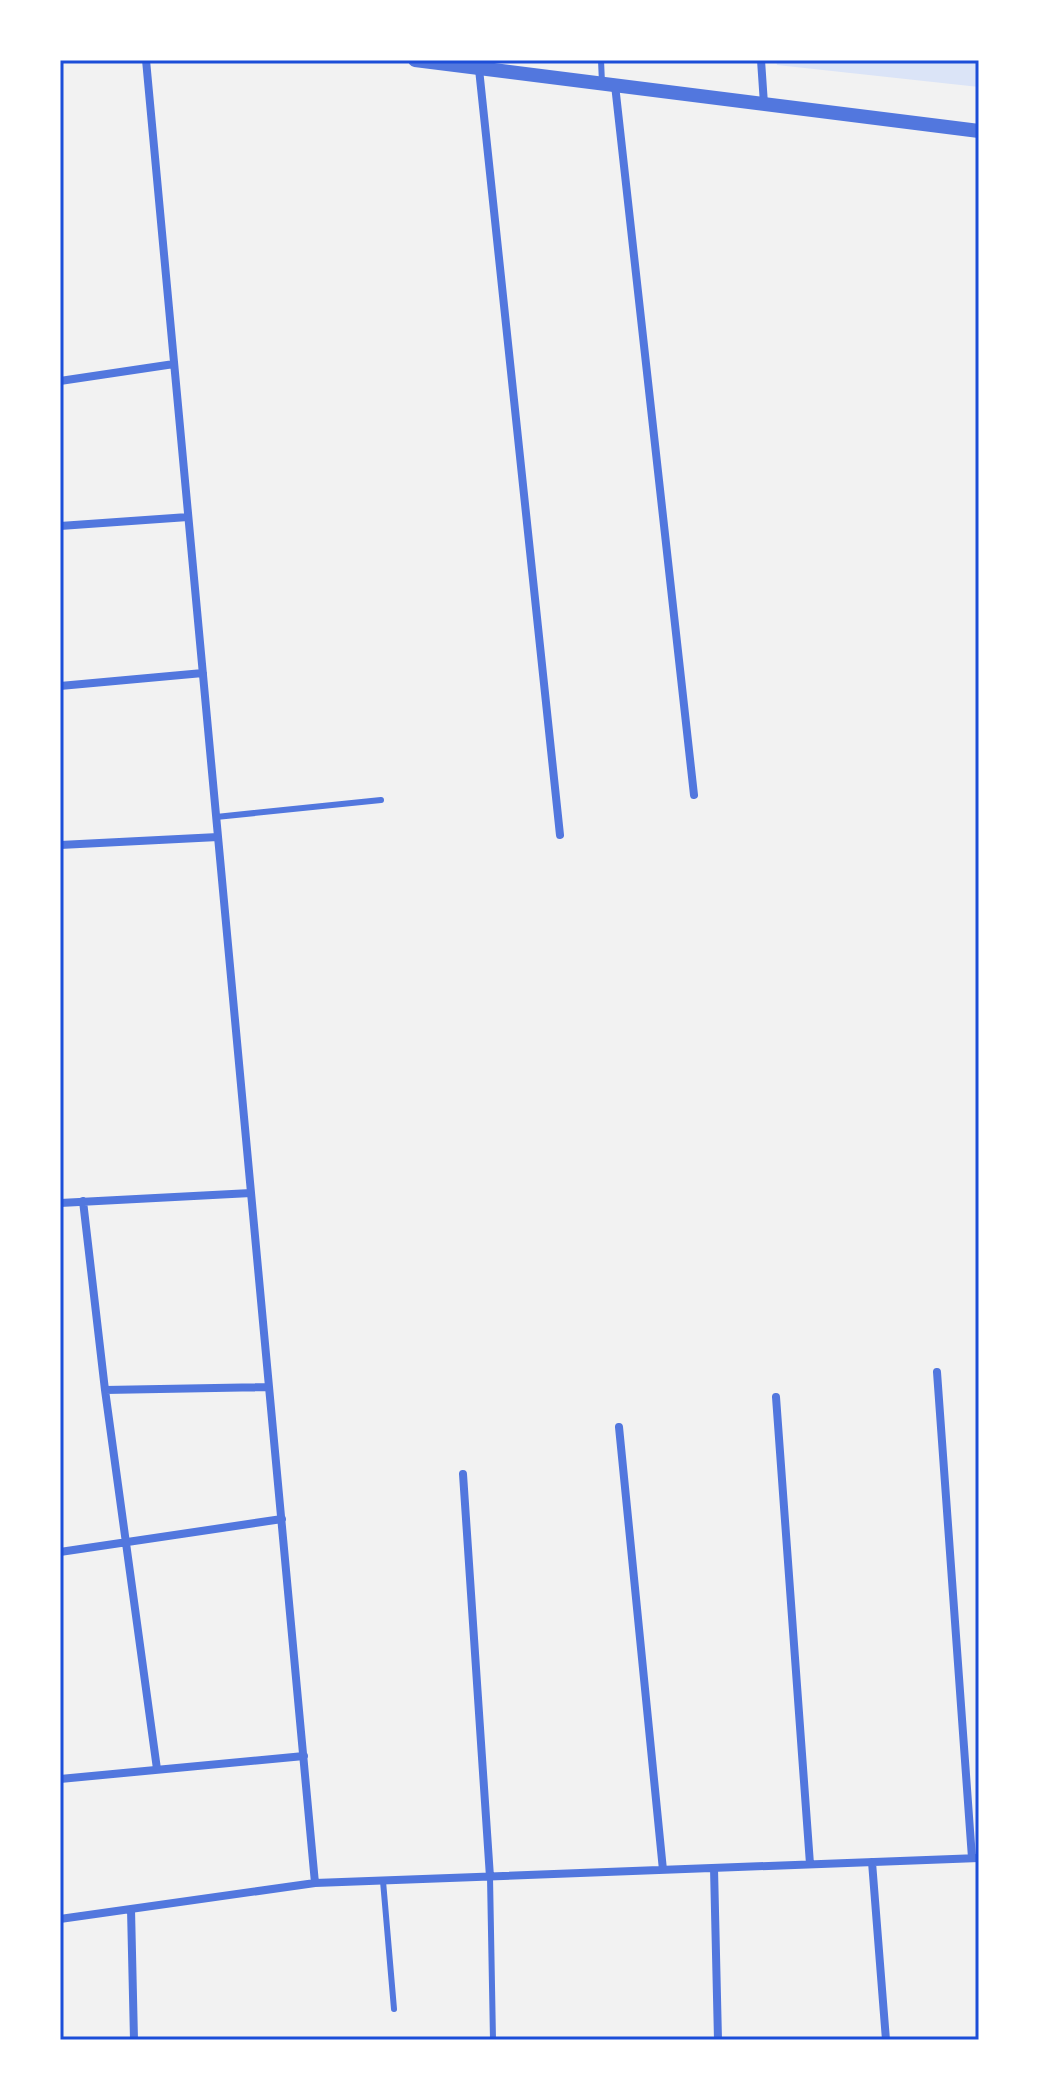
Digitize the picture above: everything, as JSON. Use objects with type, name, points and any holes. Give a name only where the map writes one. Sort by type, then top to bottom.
[{"type":"street","points":[[146,60],[315,1883]]},
{"type":"street","points":[[415,60],[979,131]]},
{"type":"street","points":[[761,60],[764,104]]},
{"type":"street","points":[[479,69],[560,835]]},
{"type":"street","points":[[609,84],[694,795]]},
{"type":"street","points":[[60,381],[174,364]]},
{"type":"street","points":[[60,526],[188,517]]},
{"type":"street","points":[[60,686],[203,673]]},
{"type":"street","points":[[60,845],[218,837]]},
{"type":"street","points":[[60,1203],[251,1193]]},
{"type":"street","points":[[83,1201],[105,1390],[157,1769]]},
{"type":"street","points":[[60,1919],[315,1883],[975,1858],[937,1372]]},
{"type":"street","points":[[105,1390],[269,1387]]},
{"type":"street","points":[[776,1397],[810,1864]]},
{"type":"street","points":[[619,1427],[663,1870]]},
{"type":"street","points":[[463,1474],[490,1877]]},
{"type":"street","points":[[60,1552],[282,1519]]},
{"type":"street","points":[[60,1779],[304,1756]]},
{"type":"street","points":[[872,1862],[886,2040]]},
{"type":"street","points":[[714,1868],[718,2040]]},
{"type":"street","points":[[131,1909],[134,2040]]},
{"type":"lane","points":[[601,60],[609,84]]},
{"type":"lane","points":[[216,817],[381,800]]},
{"type":"lane","points":[[490,1877],[493,2040]]},
{"type":"lane","points":[[383,1881],[394,2009]]},
{"type":"shaded area","points":[[776,60],[979,60],[979,87],[777,65]]}]
